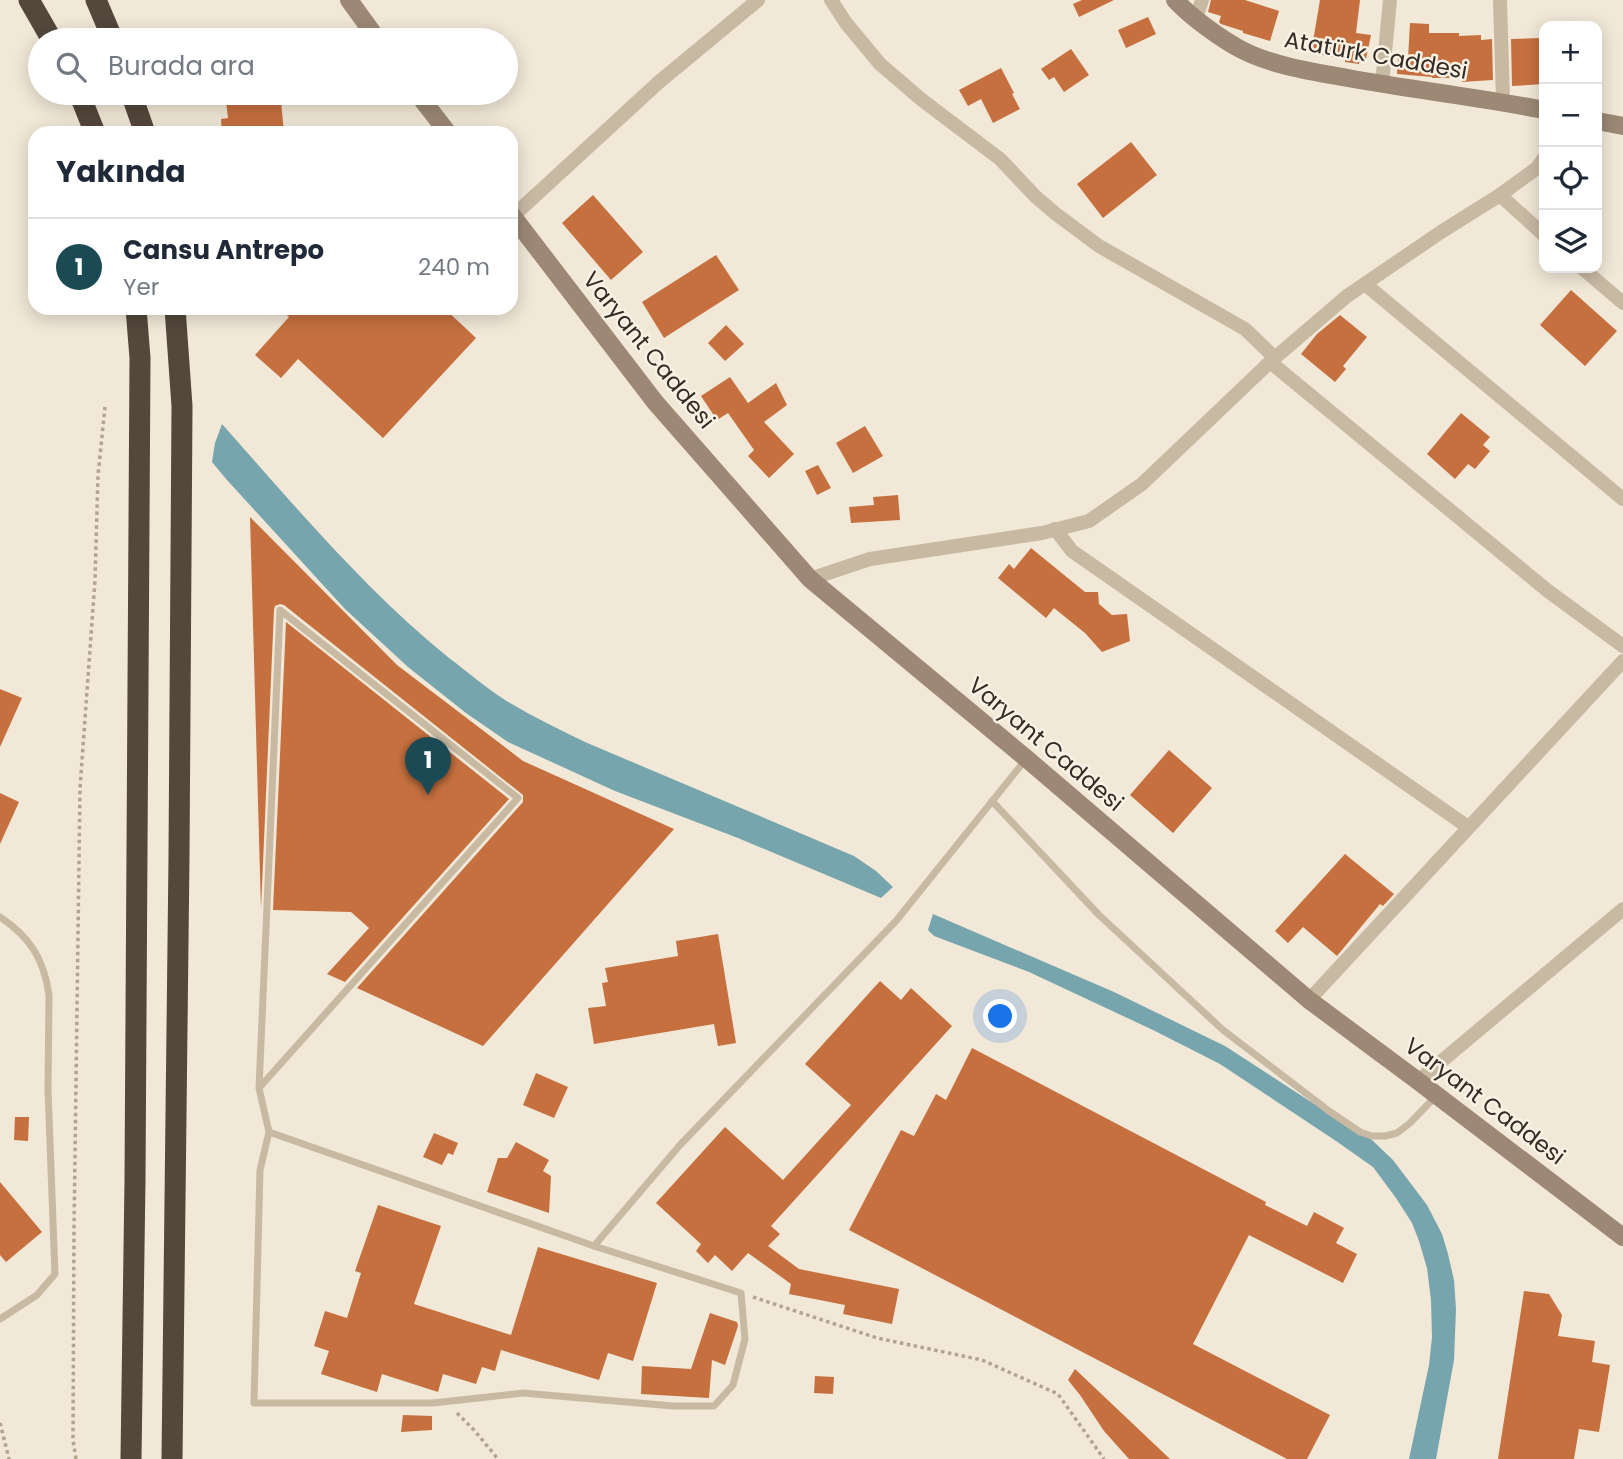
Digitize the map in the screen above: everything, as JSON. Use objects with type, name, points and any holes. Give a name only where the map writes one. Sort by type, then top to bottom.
[{"type":"highway","points":[[29,0],[45,28]]},
{"type":"highway","points":[[96,0],[108,28]]},
{"type":"highway","points":[[84,105],[93,126]]},
{"type":"highway","points":[[135,105],[143,126]]},
{"type":"highway","points":[[131,1459],[140,358],[137,315]]},
{"type":"highway","points":[[172,1459],[181,420],[175,315]]},
{"type":"street","points":[[349,0],[369,28]]},
{"type":"street","points":[[518,210],[659,82],[758,0]]},
{"type":"street","points":[[831,0],[880,64],[922,100],[1000,159],[1056,214],[1110,253],[1245,329],[1273,360],[1548,591],[1623,646]]},
{"type":"street","name":"Atatürk Caddesi","points":[[1175,0],[1244,51],[1265,59],[1316,73],[1539,109]]},
{"type":"street","points":[[1196,18],[1202,0]]},
{"type":"street","points":[[1382,84],[1390,0]]},
{"type":"street","points":[[1500,0],[1503,102]]},
{"type":"street","points":[[426,105],[443,126]]},
{"type":"street","points":[[1602,122],[1623,126]]},
{"type":"street","points":[[810,579],[870,559],[1055,530],[1089,521],[1142,484],[1273,360],[1347,296],[1500,195],[1539,165]]},
{"type":"street","points":[[1500,195],[1539,230]]},
{"type":"street","name":"Varyant Caddesi","points":[[518,223],[655,402],[810,579],[1027,758],[1309,1000],[1623,1237]]},
{"type":"street","points":[[1588,273],[1623,303]]},
{"type":"street","points":[[1365,284],[1623,499]]},
{"type":"street","points":[[1055,530],[1072,551],[1468,827]]},
{"type":"street","points":[[1309,1000],[1623,661]]},
{"type":"street","points":[[1418,1081],[1623,909]]},
{"type":"lane","points":[[260,1088],[518,798],[280,610],[260,1088],[270,1132],[260,1170],[254,1404],[445,1402],[523,1393],[673,1406],[714,1406],[733,1385],[745,1339],[741,1293],[594,1246],[270,1132]]},
{"type":"lane","points":[[594,1246],[680,1145],[896,921],[1027,758]]},
{"type":"lane","points":[[992,801],[1099,915],[1223,1030],[1360,1132],[1372,1136],[1397,1133],[1437,1096]]},
{"type":"lane","points":[[0,917],[31,945],[44,968],[47,981],[55,1274],[37,1295],[0,1320]]},
{"type":"path","points":[[76,1459],[73,1440],[74,1230],[80,788],[95,580],[98,475],[105,407]]},
{"type":"path","points":[[741,1293],[877,1338],[982,1360],[1058,1394],[1104,1459]]},
{"type":"path","points":[[445,1402],[474,1430],[498,1459]]},
{"type":"path","points":[[0,1423],[9,1459]]},
{"type":"water","points":[[222,424],[331,546],[388,604],[449,658],[498,695],[585,742],[854,856],[893,887],[881,898],[738,838],[615,791],[508,742],[408,667],[345,609],[227,480],[212,462]]},
{"type":"water","points":[[933,914],[1114,992],[1225,1046],[1372,1140],[1393,1160],[1427,1205],[1442,1234],[1454,1280],[1454,1360],[1436,1459],[1409,1459],[1429,1365],[1432,1337],[1427,1268],[1412,1223],[1373,1167],[1220,1064],[1029,972],[934,936],[928,930]]},
{"type":"building","points":[[1082,0],[1114,0],[1079,17],[1073,4]]},
{"type":"building","points":[[1211,0],[1245,0],[1279,11],[1270,41],[1221,24],[1221,16],[1208,12]]},
{"type":"building","points":[[1320,0],[1360,0],[1356,33],[1371,35],[1366,59],[1360,58],[1359,64],[1311,53]]},
{"type":"building","points":[[1148,17],[1156,34],[1126,48],[1118,30]]},
{"type":"building","points":[[1410,23],[1429,24],[1429,33],[1481,35],[1481,40],[1492,39],[1493,80],[1462,82],[1462,78],[1397,74],[1398,58],[1408,59]]},
{"type":"building","points":[[1539,38],[1539,84],[1512,86],[1511,39]]},
{"type":"building","points":[[1071,49],[1089,75],[1064,92],[1054,77],[1049,80],[1041,69]]},
{"type":"building","points":[[1001,68],[1020,109],[993,123],[981,99],[968,106],[959,90]]},
{"type":"building","points":[[226,105],[281,105],[283,126],[222,126],[221,119],[228,118]]},
{"type":"building","points":[[1131,142],[1157,175],[1103,218],[1077,184]]},
{"type":"building","points":[[593,195],[643,252],[611,280],[562,223]]},
{"type":"building","points":[[716,255],[739,290],[664,338],[642,302]]},
{"type":"building","points":[[1571,290],[1617,331],[1585,366],[1540,325]]},
{"type":"building","points":[[287,315],[451,315],[476,338],[383,438],[298,359],[281,378],[255,355],[289,317]]},
{"type":"building","points":[[1340,315],[1367,337],[1343,366],[1346,369],[1335,382],[1301,354],[1317,334]]},
{"type":"building","points":[[726,325],[744,344],[725,361],[708,343]]},
{"type":"building","points":[[730,377],[748,403],[776,383],[787,405],[764,422],[794,454],[769,478],[748,456],[754,450],[728,413],[717,420],[701,396]]},
{"type":"building","points":[[1461,413],[1490,437],[1483,445],[1490,451],[1475,469],[1468,464],[1455,479],[1427,454]]},
{"type":"building","points":[[865,426],[883,456],[853,473],[836,443]]},
{"type":"building","points":[[818,465],[831,488],[817,495],[805,471]]},
{"type":"building","points":[[898,495],[900,520],[851,523],[849,507],[874,505],[873,497]]},
{"type":"building","points":[[250,517],[397,665],[523,761],[674,829],[483,1046],[357,988],[523,802],[523,795],[280,604],[275,606],[274,610],[261,909]]},
{"type":"building","points":[[1031,548],[1085,592],[1098,592],[1099,604],[1112,615],[1127,614],[1130,641],[1102,652],[1085,633],[1054,608],[1046,618],[998,578],[1009,564],[1014,569]]},
{"type":"building","points":[[286,622],[509,799],[345,982],[327,974],[369,928],[351,912],[273,910]]},
{"type":"building","points":[[0,689],[22,698],[0,747]]},
{"type":"building","points":[[1169,750],[1212,788],[1173,833],[1130,795]]},
{"type":"building","points":[[0,793],[19,802],[0,844]]},
{"type":"building","points":[[1345,854],[1394,894],[1383,906],[1380,904],[1337,956],[1303,927],[1288,943],[1275,931]]},
{"type":"building","points":[[718,934],[736,1043],[718,1046],[714,1024],[594,1044],[588,1008],[606,1006],[602,983],[608,982],[605,968],[678,956],[676,941]]},
{"type":"building","points":[[880,981],[901,1000],[911,988],[952,1026],[771,1226],[780,1234],[768,1246],[799,1269],[899,1289],[892,1324],[843,1314],[845,1305],[789,1294],[791,1284],[748,1253],[732,1271],[715,1255],[708,1263],[696,1251],[701,1244],[656,1203],[725,1127],[783,1180],[851,1105],[805,1064]]},
{"type":"building","points":[[972,1048],[1307,1226],[1314,1212],[1344,1228],[1336,1243],[1357,1254],[1343,1283],[1249,1235],[1193,1344],[1330,1415],[1307,1459],[1287,1459],[849,1230],[901,1130],[914,1136],[936,1094],[946,1100]]},
{"type":"building","points":[[536,1073],[568,1087],[554,1118],[523,1105]]},
{"type":"building","points":[[15,1117],[29,1117],[28,1141],[14,1140]]},
{"type":"building","points":[[434,1133],[458,1143],[453,1155],[448,1153],[442,1165],[423,1157]]},
{"type":"building","points":[[516,1142],[549,1160],[543,1171],[551,1176],[549,1213],[487,1192],[498,1158],[507,1158]]},
{"type":"building","points":[[0,1182],[42,1232],[6,1262],[0,1255]]},
{"type":"building","points":[[378,1205],[441,1226],[414,1304],[511,1335],[538,1247],[657,1283],[633,1361],[608,1353],[599,1380],[501,1350],[495,1371],[482,1367],[476,1384],[443,1374],[438,1392],[382,1374],[377,1392],[321,1374],[329,1351],[314,1346],[325,1311],[347,1318],[361,1273],[355,1271]]},
{"type":"building","points":[[1524,1291],[1549,1294],[1562,1315],[1558,1336],[1595,1341],[1592,1362],[1610,1365],[1599,1432],[1579,1429],[1574,1459],[1498,1459]]},
{"type":"building","points":[[710,1313],[737,1322],[738,1326],[725,1365],[712,1360],[709,1398],[641,1394],[642,1366],[691,1369]]},
{"type":"building","points":[[1075,1369],[1170,1459],[1129,1459],[1104,1431],[1068,1380]]},
{"type":"building","points":[[815,1376],[834,1377],[833,1394],[814,1393]]},
{"type":"building","points":[[403,1415],[432,1416],[432,1430],[401,1432]]},
{"type":"place","name":"Cansu Antrepo","points":[[428,795]]}]
